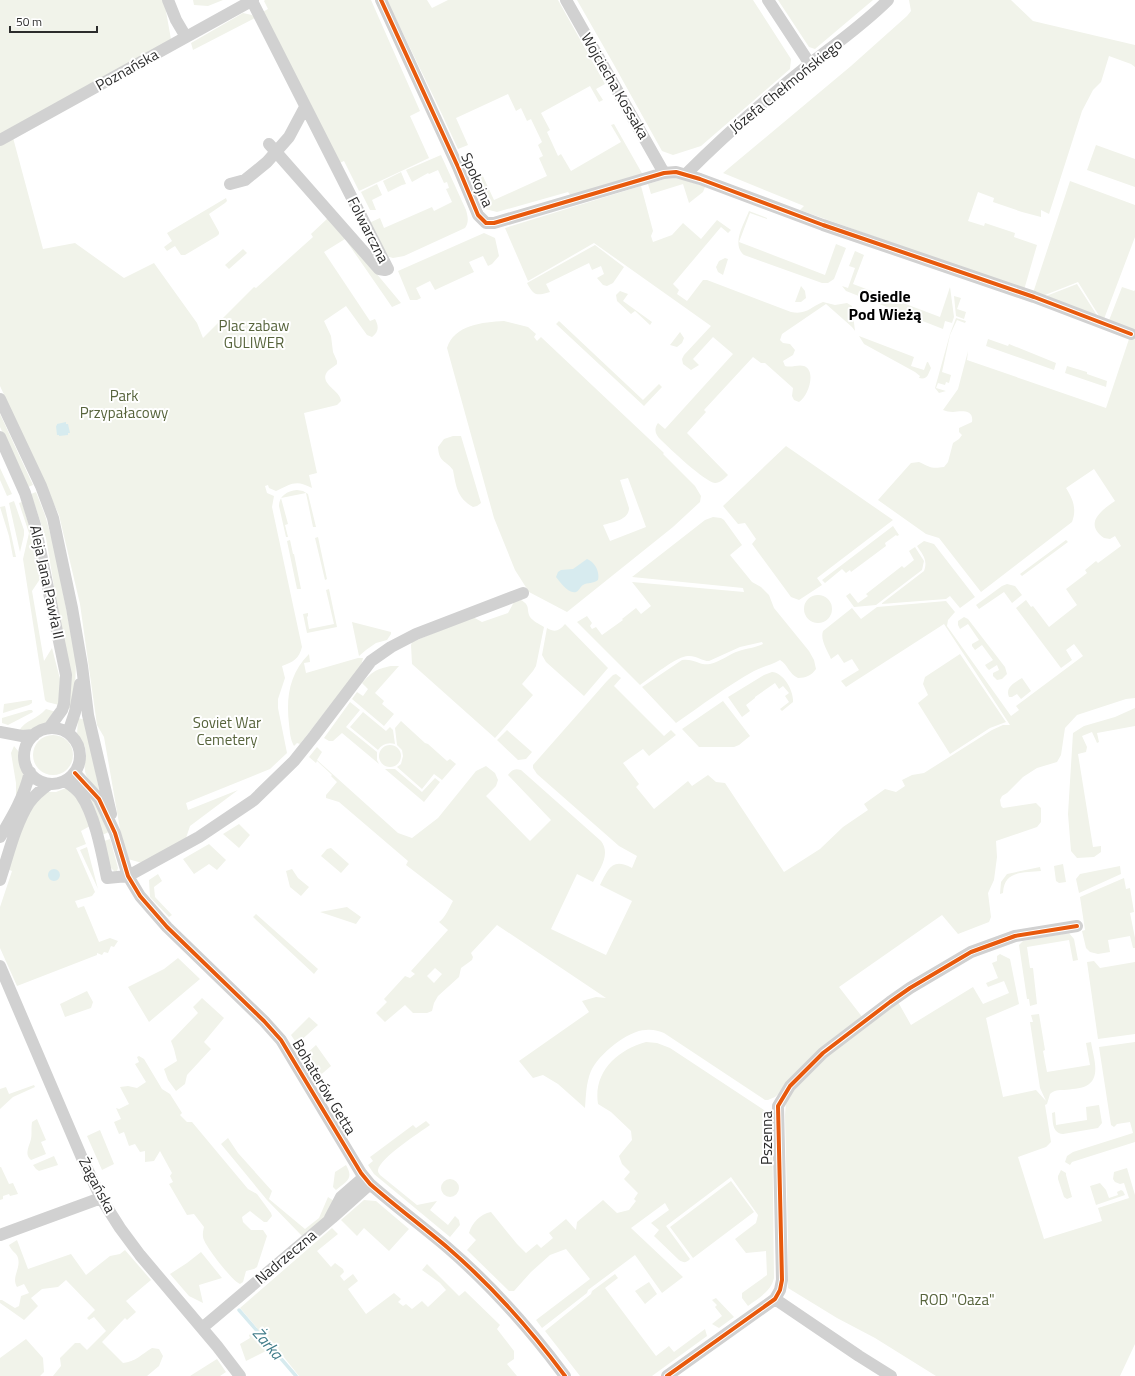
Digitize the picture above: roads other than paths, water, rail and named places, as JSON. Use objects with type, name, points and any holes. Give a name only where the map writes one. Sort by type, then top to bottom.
[{"type":"street","points":[[168,0],[176,20],[186,38]]},
{"type":"street","name":"Poznańska","points":[[0,140],[252,0]]},
{"type":"street","name":"Folwarczna","points":[[252,0],[388,269],[378,269],[273,148]]},
{"type":"street","name":"Spokojna","points":[[381,0],[476,209],[480,217],[486,223],[494,223],[664,173]]},
{"type":"street","name":"Wojciecha Kossaka","points":[[566,0],[664,173]]},
{"type":"street","points":[[768,0],[810,64]]},
{"type":"street","name":"Józefa Chełmońskiego","points":[[686,174],[734,128],[810,64],[868,19],[888,0]]},
{"type":"street","points":[[230,184],[246,180],[256,173],[273,148],[289,137],[306,107]]},
{"type":"street","points":[[664,173],[676,172],[686,174],[823,225],[1034,297],[1131,334]]},
{"type":"street","name":"Aleja Jana Pawła II","points":[[0,399],[41,486],[53,518],[72,608],[82,666],[88,715],[115,833]]},
{"type":"street","name":"Aleja Jana Pawła II","points":[[0,438],[25,493],[35,525],[66,675],[64,704],[62,710],[48,728]]},
{"type":"street","points":[[70,777],[89,810],[98,839],[106,878],[128,876],[199,837],[254,800],[294,761],[371,661],[391,647],[416,634],[523,594]]},
{"type":"street","name":"Aleja Jana Pawła II","points":[[68,733],[75,712],[82,666]]},
{"type":"street","points":[[48,728],[56,728],[68,733],[75,740],[79,748],[79,765],[70,777],[55,784],[49,784],[38,780],[26,767],[24,758],[28,742],[41,730],[48,728]]},
{"type":"street","points":[[6,733],[22,736],[34,735]]},
{"type":"street","points":[[6,733],[25,752]]},
{"type":"street","points":[[0,837],[16,810],[25,790],[30,772]]},
{"type":"street","name":"Bohaterów Getta","points":[[70,777],[99,799],[115,833],[128,876],[136,890],[151,910],[281,1040],[367,1180],[446,1246],[475,1273],[522,1321],[565,1376]]},
{"type":"street","points":[[0,880],[23,815],[29,803],[49,784]]},
{"type":"street","name":"Pszenna","points":[[775,1299],[780,1290],[782,1280],[778,1106],[790,1086],[823,1053],[890,1002],[910,988],[971,952],[1015,936],[1077,926]]},
{"type":"street","name":"Żagańska","points":[[0,966],[82,1158],[101,1198],[129,1241],[240,1376]]},
{"type":"street","name":"Nadrzeczna","points":[[202,1328],[327,1222],[367,1180]]},
{"type":"street","points":[[0,1235],[101,1198]]},
{"type":"street","points":[[667,1376],[775,1299],[891,1376]]},
{"type":"waterway","name":"Żarka","points":[[239,1310],[296,1376]]},
{"type":"district","name":"Osiedle Pod Wieżą","points":[[885,305]]},
{"type":"park label","name":"Plac zabaw GULIWER","points":[[254,334]]},
{"type":"park label","name":"Park Przypałacowy","points":[[124,404]]},
{"type":"park label","name":"Soviet War Cemetery","points":[[227,732]]},
{"type":"park label","name":"ROD \"Oaza\"","points":[[957,1300]]}]
